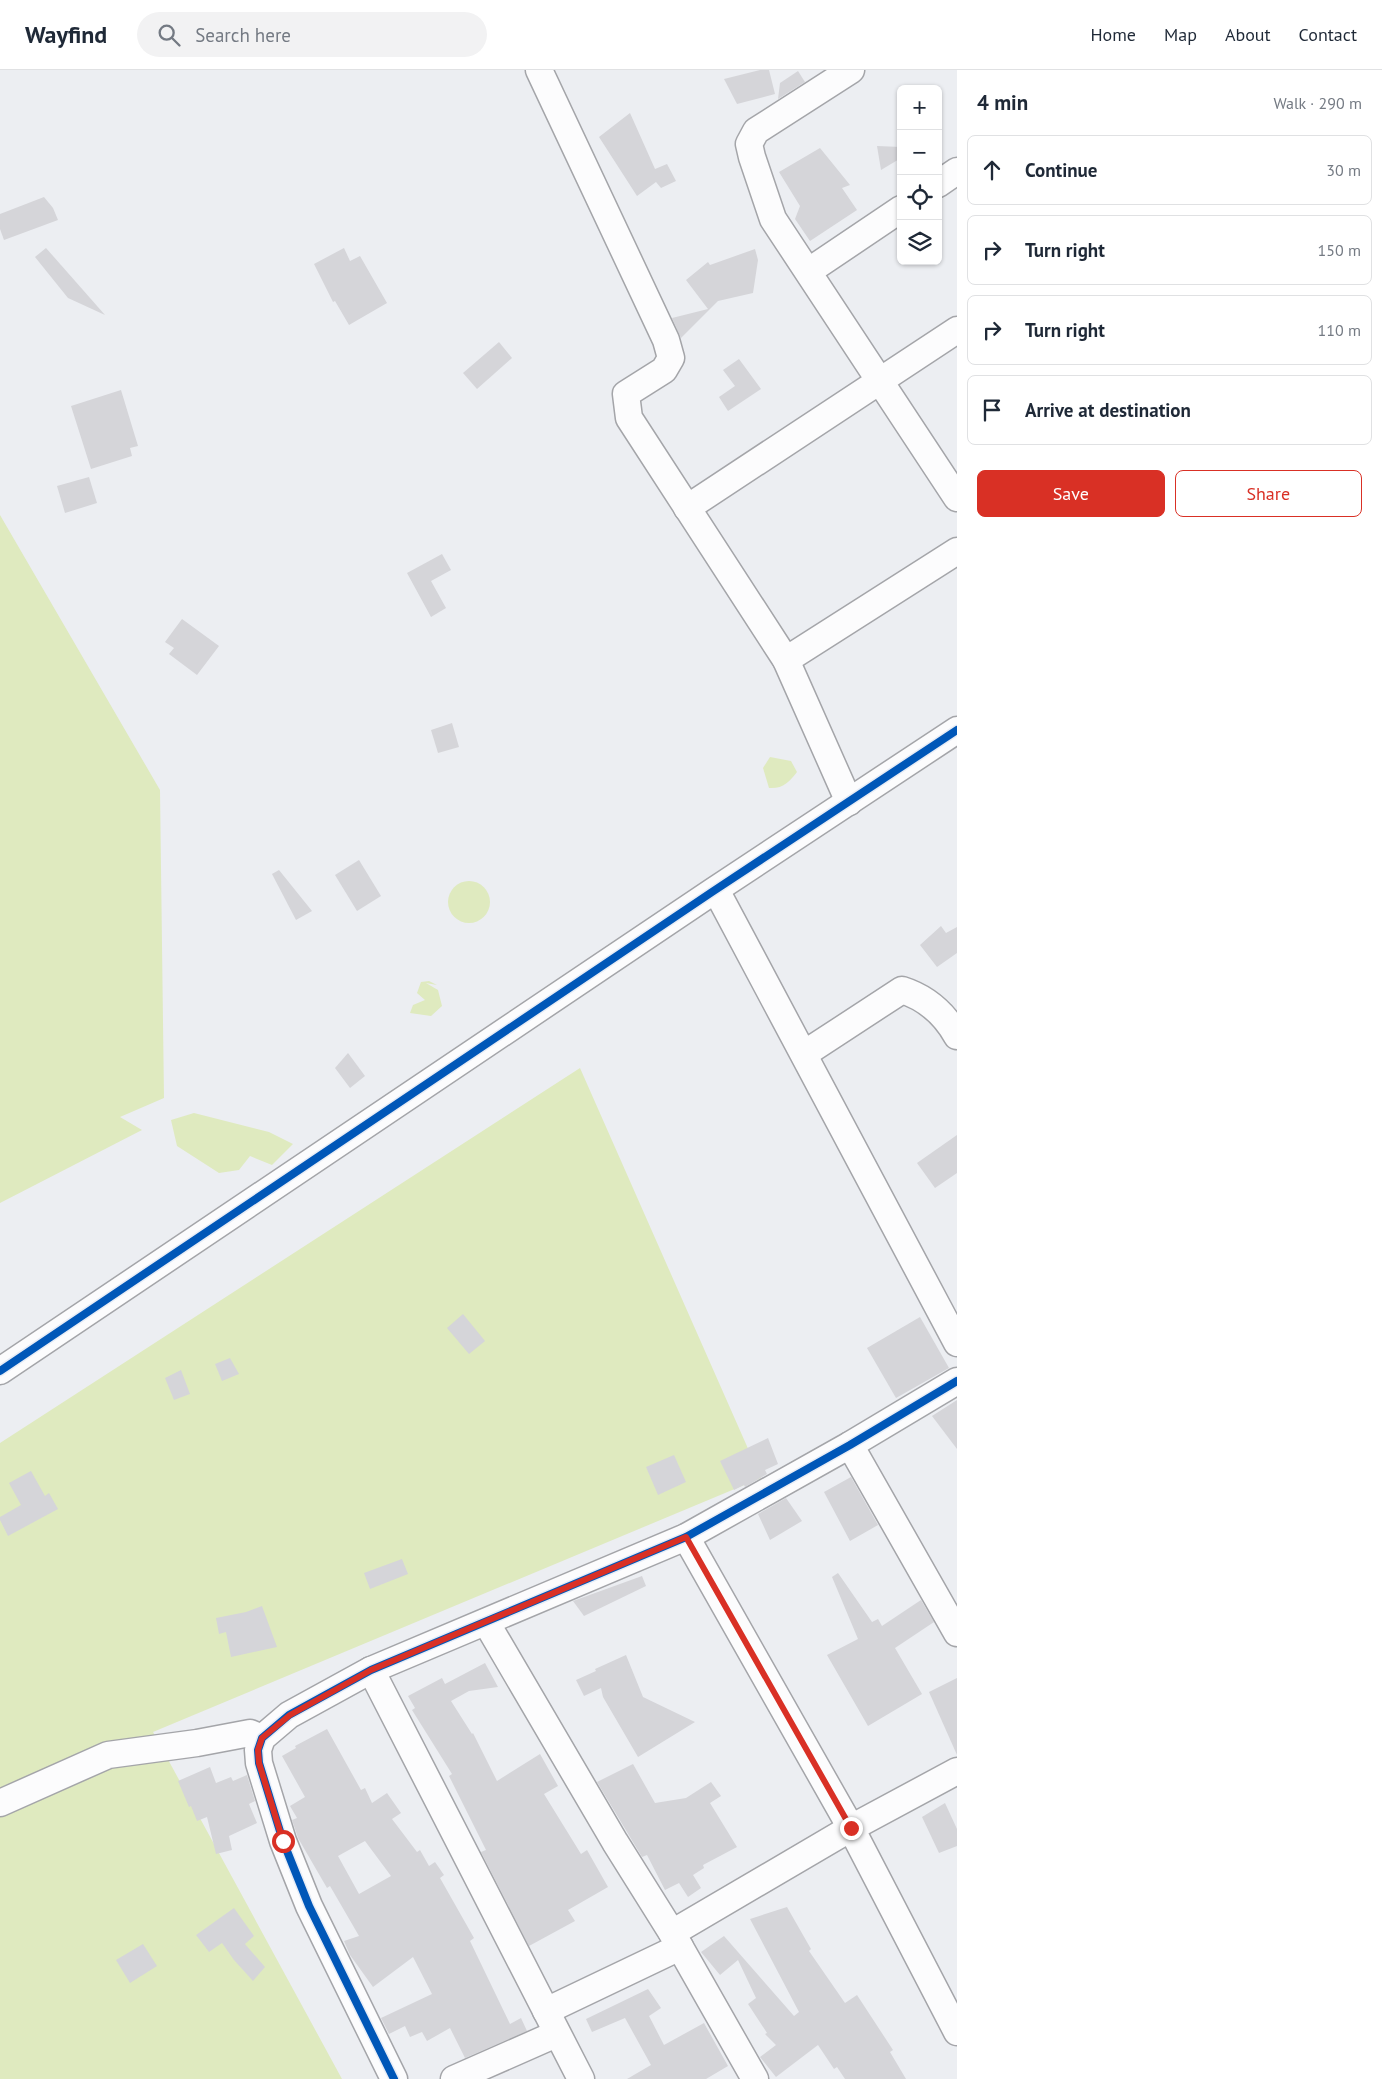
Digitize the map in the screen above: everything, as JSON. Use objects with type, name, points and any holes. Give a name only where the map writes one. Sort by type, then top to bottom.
[{"type":"street","points":[[539,70],[666,340],[670,358],[664,370],[626,394],[629,418],[786,660],[848,802]]},
{"type":"street","points":[[836,74],[756,131],[749,144],[752,157],[773,219],[957,498]]},
{"type":"street","points":[[942,181],[957,172]]},
{"type":"street","points":[[809,271],[897,212]]},
{"type":"street","points":[[687,508],[881,382],[957,330]]},
{"type":"street","points":[[786,660],[957,550]]},
{"type":"street","points":[[0,1371],[957,730]]},
{"type":"street","points":[[716,890],[957,1343]]},
{"type":"street","points":[[804,1054],[902,990],[915,994],[934,1006],[949,1022],[957,1036]]},
{"type":"street","points":[[394,2079],[309,1906],[283,1841],[259,1763],[258,1750],[262,1738],[290,1715],[371,1670],[686,1537],[850,1445],[957,1381]]},
{"type":"street","points":[[850,1445],[957,1633]]},
{"type":"street","points":[[686,1537],[851,1828],[957,2032]]},
{"type":"street","points":[[486,1622],[615,1842],[676,1940],[755,2079]]},
{"type":"street","points":[[371,1670],[581,2079]]},
{"type":"street","points":[[0,1803],[108,1756],[250,1733],[262,1738]]},
{"type":"street","points":[[454,2079],[551,2022],[851,1828],[957,1771]]},
{"type":"green space","points":[[0,515],[160,790],[164,1098],[120,1117],[142,1130],[0,1203]]},
{"type":"green space","points":[[770,757],[791,761],[797,772],[782,786],[769,788],[763,768]]},
{"type":"green space","points":[[473,881],[481,884],[487,890],[490,902],[487,914],[481,920],[465,923],[457,920],[451,914],[448,898],[451,890],[457,884]]},
{"type":"green space","points":[[429,981],[437,985],[426,983],[438,990],[442,1006],[431,1016],[410,1013],[413,1005],[425,1000],[417,993],[421,982]]},
{"type":"green space","points":[[580,1068],[761,1478],[153,1732],[342,2079],[0,2079],[0,1443]]},
{"type":"green space","points":[[194,1113],[269,1132],[293,1144],[272,1165],[250,1156],[239,1170],[219,1173],[177,1146],[171,1120]]},
{"type":"building","points":[[760,70],[769,70],[775,94],[737,104],[724,79]]},
{"type":"building","points":[[798,71],[805,82],[778,99],[780,83]]},
{"type":"building","points":[[630,113],[655,169],[667,164],[676,181],[661,188],[656,182],[637,196],[599,137]]},
{"type":"building","points":[[877,146],[897,147],[897,160],[881,170]]},
{"type":"building","points":[[820,148],[850,185],[842,188],[857,210],[810,241],[795,219],[800,206],[779,172]]},
{"type":"building","points":[[44,197],[53,208],[58,220],[4,240],[0,229],[0,214]]},
{"type":"building","points":[[46,248],[105,315],[68,298],[35,257]]},
{"type":"building","points":[[344,248],[350,261],[360,256],[387,303],[349,325],[335,301],[333,302],[314,264]]},
{"type":"building","points":[[755,249],[758,260],[753,293],[718,301],[681,338],[672,318],[708,309],[686,280],[708,262],[710,265]]},
{"type":"building","points":[[499,342],[512,358],[477,389],[463,373]]},
{"type":"building","points":[[739,359],[761,389],[728,411],[719,397],[735,386],[723,370]]},
{"type":"building","points":[[121,390],[138,446],[130,448],[132,456],[91,469],[71,406]]},
{"type":"building","points":[[89,477],[97,503],[65,513],[57,486]]},
{"type":"building","points":[[442,554],[451,570],[431,581],[446,608],[431,617],[407,573]]},
{"type":"building","points":[[182,619],[219,646],[197,675],[169,654],[174,648],[165,642]]},
{"type":"building","points":[[452,723],[459,747],[438,753],[431,730]]},
{"type":"building","points":[[359,860],[381,896],[357,911],[335,875]]},
{"type":"building","points":[[279,870],[312,911],[296,920],[272,874]]},
{"type":"building","points":[[941,926],[946,933],[957,927],[957,953],[937,967],[920,945]]},
{"type":"building","points":[[348,1053],[365,1076],[350,1088],[335,1068]]},
{"type":"building","points":[[957,1135],[957,1173],[935,1188],[917,1163]]},
{"type":"building","points":[[463,1314],[485,1341],[469,1354],[447,1328]]},
{"type":"building","points":[[920,1317],[949,1368],[896,1398],[867,1348]]},
{"type":"building","points":[[230,1358],[239,1374],[222,1381],[215,1364]]},
{"type":"building","points":[[181,1370],[190,1394],[174,1400],[165,1378]]},
{"type":"building","points":[[957,1400],[957,1449],[932,1416]]},
{"type":"building","points":[[768,1438],[778,1464],[765,1470],[767,1474],[745,1487],[744,1485],[734,1490],[720,1461]]},
{"type":"building","points":[[674,1455],[686,1482],[658,1495],[646,1467]]},
{"type":"building","points":[[31,1471],[45,1496],[49,1493],[58,1509],[8,1536],[0,1517],[21,1505],[9,1483]]},
{"type":"building","points":[[851,1477],[878,1525],[850,1541],[824,1492]]},
{"type":"building","points":[[786,1498],[802,1521],[770,1540],[758,1514]]},
{"type":"building","points":[[402,1559],[408,1574],[370,1589],[364,1573]]},
{"type":"building","points":[[838,1573],[872,1622],[878,1619],[882,1626],[921,1600],[934,1622],[895,1648],[922,1694],[868,1726],[827,1655],[858,1639],[832,1577]]},
{"type":"building","points":[[642,1576],[646,1586],[584,1616],[573,1601]]},
{"type":"building","points":[[262,1606],[277,1647],[231,1657],[226,1632],[219,1634],[216,1618],[246,1612]]},
{"type":"building","points":[[626,1655],[643,1697],[695,1722],[638,1757],[603,1697],[601,1688],[584,1696],[576,1680]]},
{"type":"building","points":[[485,1663],[498,1687],[469,1691],[451,1701],[473,1733],[497,1781],[540,1754],[558,1786],[544,1794],[581,1854],[587,1850],[608,1887],[568,1910],[575,1921],[529,1946],[481,1852],[486,1850],[449,1776],[452,1774],[412,1710],[415,1708],[408,1696],[442,1678],[445,1684]]},
{"type":"building","points":[[957,1678],[957,1755],[929,1692]]},
{"type":"building","points":[[327,1729],[361,1790],[365,1788],[372,1803],[387,1793],[401,1813],[392,1819],[417,1852],[420,1850],[429,1866],[435,1862],[444,1875],[440,1878],[474,1938],[470,1941],[510,2024],[521,2018],[527,2031],[465,2058],[450,2028],[427,2041],[422,2032],[410,2037],[405,2026],[389,2034],[381,2018],[432,1994],[413,1957],[373,1987],[350,1955],[344,1941],[359,1936],[330,1886],[327,1888],[298,1838],[292,1820],[297,1818],[290,1806],[305,1797],[282,1756],[296,1748],[295,1746]],"holes":[[[365,1841],[391,1876],[359,1894],[338,1856]]]},
{"type":"building","points":[[633,1764],[655,1803],[686,1798],[711,1782],[721,1796],[710,1803],[737,1847],[703,1865],[704,1868],[693,1875],[701,1888],[688,1897],[679,1883],[665,1890],[647,1855],[642,1857],[597,1782]]},
{"type":"building","points":[[210,1767],[216,1783],[231,1777],[233,1781],[247,1775],[255,1801],[249,1804],[257,1823],[229,1836],[232,1850],[216,1854],[207,1817],[197,1821],[178,1781]]},
{"type":"building","points":[[945,1803],[957,1829],[957,1846],[939,1853],[922,1817]]},
{"type":"building","points":[[787,1907],[811,1949],[809,1951],[845,2003],[857,1995],[893,2050],[890,2052],[906,2079],[845,2079],[837,2067],[834,2069],[818,2045],[776,2077],[760,2057],[776,2045],[765,2034],[767,2033],[748,2004],[756,1998],[738,1960],[720,1975],[701,1952],[724,1936],[794,2016],[799,2012],[750,1919]]},
{"type":"building","points":[[234,1908],[254,1936],[245,1944],[265,1967],[253,1981],[222,1943],[209,1952],[196,1935]]},
{"type":"building","points":[[143,1944],[157,1966],[130,1983],[116,1960]]},
{"type":"building","points":[[648,1989],[661,2008],[649,2016],[664,2045],[704,2023],[728,2066],[706,2079],[627,2079],[651,2065],[625,2018],[592,2032],[586,2019]]},
{"type":"cycle path","points":[[0,1371],[712,892],[957,730]]},
{"type":"cycle path","points":[[394,2079],[309,1906],[283,1841],[259,1763],[258,1750],[262,1738],[289,1715],[371,1670],[686,1537],[850,1445],[957,1381]]},
{"type":"route","points":[[283,1841],[259,1763],[258,1750],[262,1738],[290,1715],[371,1670],[686,1537],[851,1828]]}]
